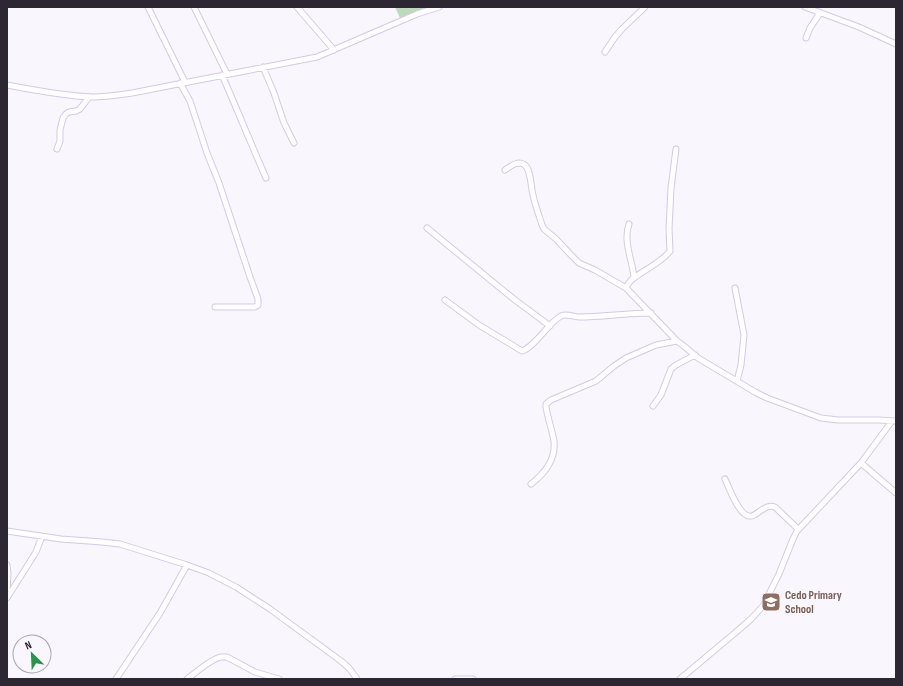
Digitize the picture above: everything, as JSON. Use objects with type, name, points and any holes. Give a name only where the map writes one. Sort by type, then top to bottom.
[{"type":"street","points":[[148,7],[183,82],[258,299],[258,305],[255,307],[215,307]]},
{"type":"street","points":[[194,7],[224,74],[266,178]]},
{"type":"street","points":[[297,7],[334,50]]},
{"type":"street","points":[[7,85],[89,97],[125,94],[317,57],[417,14],[439,7]]},
{"type":"street","points":[[605,52],[622,29],[646,7]]},
{"type":"street","points":[[805,7],[859,27],[896,44]]},
{"type":"street","points":[[806,38],[810,28],[820,13]]},
{"type":"street","points":[[263,67],[284,123],[294,143]]},
{"type":"street","points":[[57,149],[60,141],[60,130],[63,118],[69,112],[80,109],[89,97]]},
{"type":"street","points":[[626,288],[634,277],[662,259],[670,251],[669,229],[671,188],[676,149]]},
{"type":"street","points":[[505,170],[511,165],[520,163],[525,165],[528,168],[533,195],[544,229],[579,263],[595,270],[626,288],[677,341],[695,355],[768,398],[821,418],[838,420],[894,421]]},
{"type":"street","points":[[629,224],[627,243],[634,277]]},
{"type":"street","points":[[427,228],[515,300],[550,326]]},
{"type":"street","points":[[735,288],[744,335],[741,365],[737,381]]},
{"type":"street","points":[[445,300],[479,325],[522,351],[526,350],[559,317],[566,315],[578,317],[628,313],[651,314]]},
{"type":"street","points":[[531,484],[545,472],[554,451],[554,442],[546,408],[549,401],[596,382],[614,366],[634,354],[656,345],[677,341]]},
{"type":"street","points":[[653,406],[661,395],[671,369],[695,355]]},
{"type":"street","points":[[680,679],[735,633],[763,606],[774,585],[798,529],[861,463],[894,421]]},
{"type":"street","points":[[861,463],[896,493]]},
{"type":"street","points":[[725,479],[738,506],[746,515],[753,516],[767,507],[773,506],[798,529]]},
{"type":"street","points":[[7,531],[61,539],[120,544],[209,573],[236,587],[270,609],[341,661],[358,679]]},
{"type":"street","points":[[7,537],[16,533]]},
{"type":"street","points":[[7,598],[36,552],[42,536]]},
{"type":"street","points":[[7,565],[7,592]]},
{"type":"street","points":[[116,679],[160,613],[187,565]]},
{"type":"street","points":[[187,679],[215,659],[222,657],[255,672],[279,679]]},
{"type":"street","points":[[455,679],[474,679]]},
{"type":"green space","points":[[395,7],[436,7],[400,18]]},
{"type":"place","name":"Cedo Primary School","points":[[771,602]]}]
